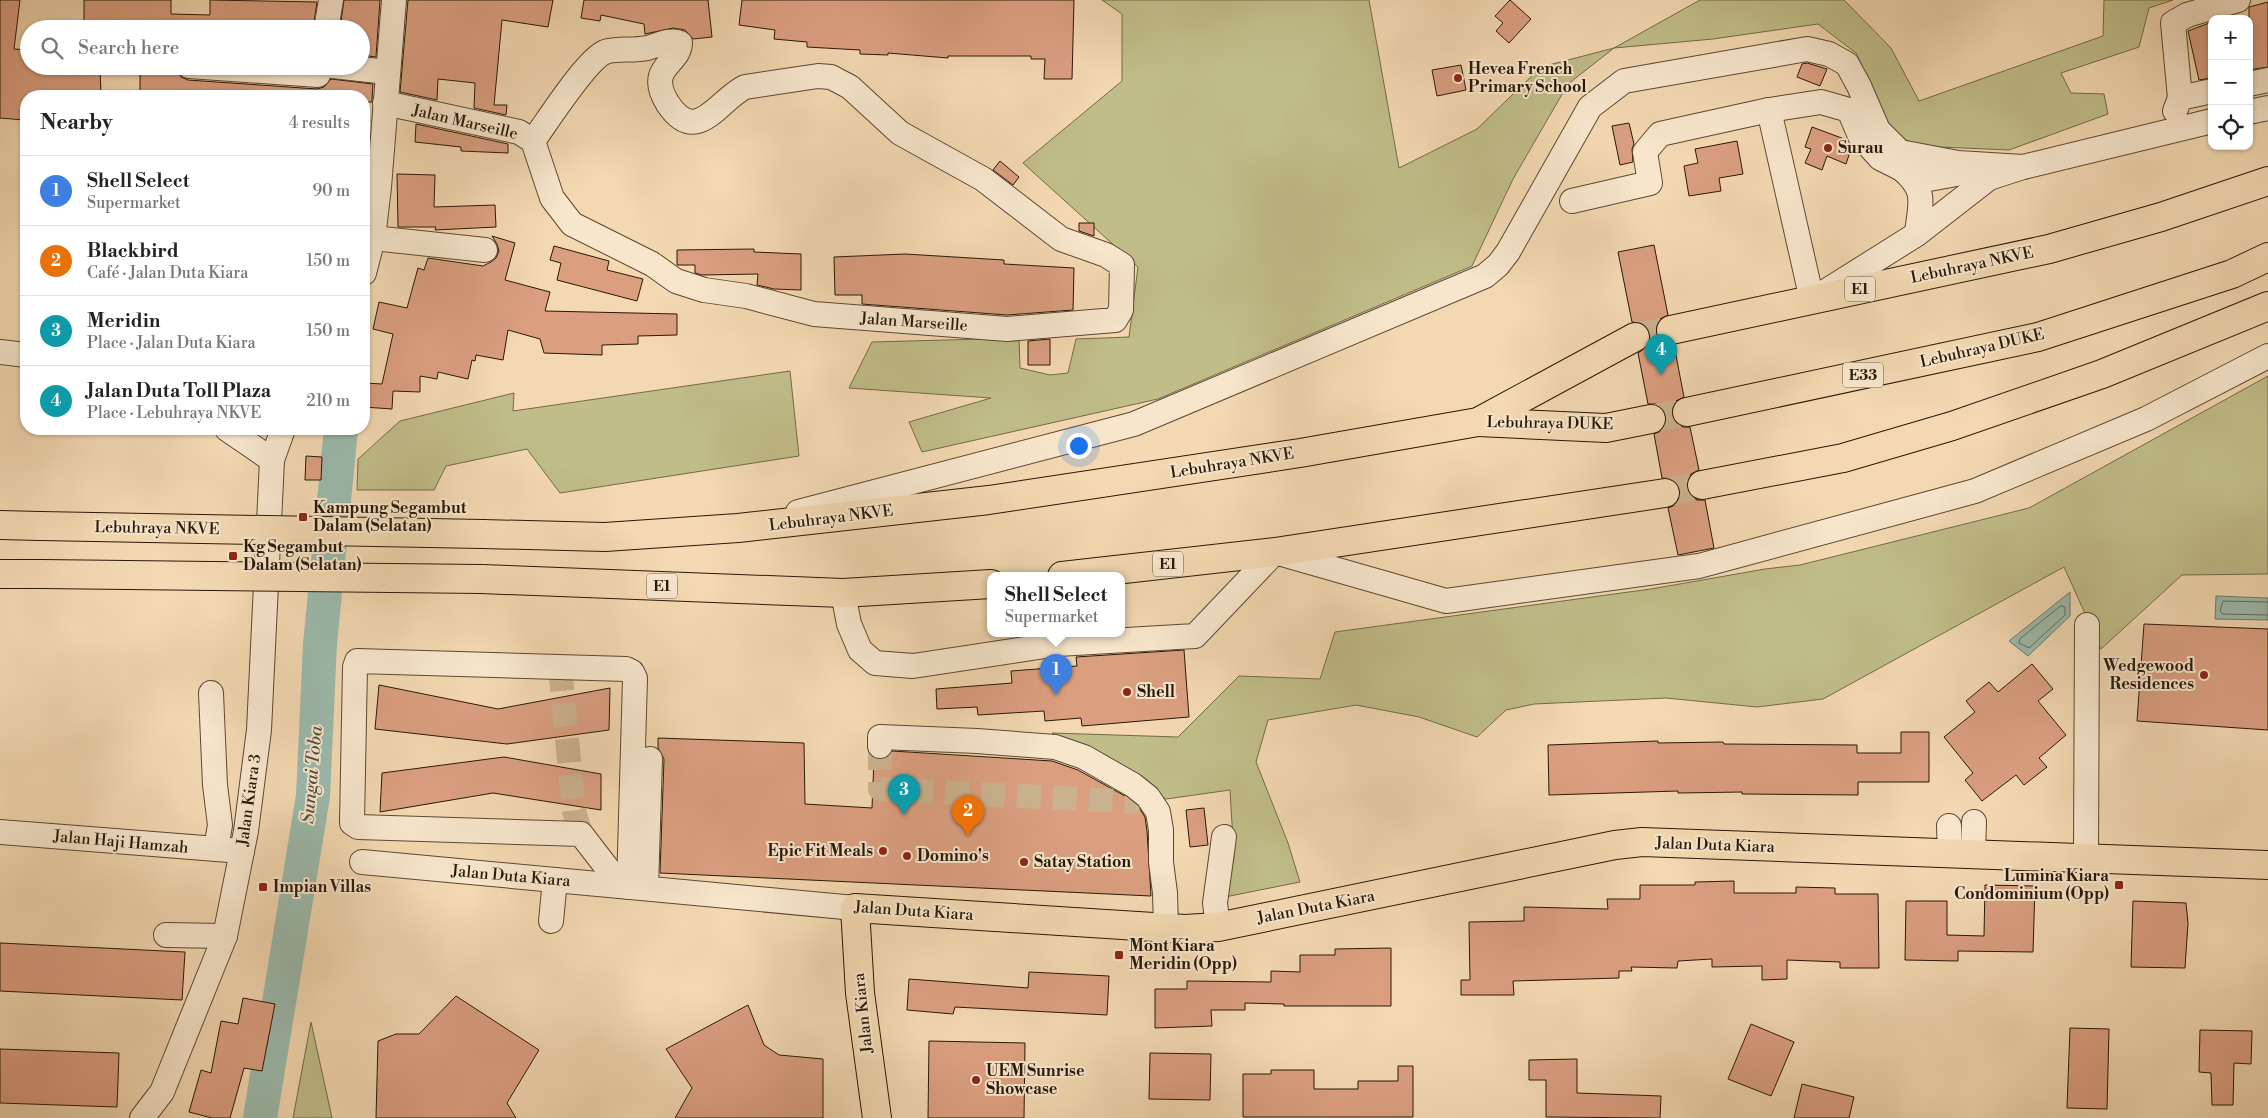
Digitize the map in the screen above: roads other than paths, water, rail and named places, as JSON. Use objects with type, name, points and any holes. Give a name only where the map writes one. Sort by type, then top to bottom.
[{"type":"main road","name":"Lebuhraya NKVE","points":[[1671,330],[2050,249],[2161,217],[2268,182]]},
{"type":"main road","name":"Lebuhraya DUKE","points":[[1687,412],[2038,337],[2232,274],[2268,257]]},
{"type":"main road","points":[[1702,485],[1843,458],[1952,426],[2102,374],[2268,306]]},
{"type":"main road","name":"Lebuhraya NKVE","points":[[0,526],[605,537],[738,528],[988,500],[1300,453],[1478,422],[1635,337]]},
{"type":"main road","name":"Lebuhraya DUKE","points":[[1478,422],[1606,428],[1651,419]]},
{"type":"main road","name":"E1","points":[[1098,572],[1275,552],[1666,493]]},
{"type":"main road","name":"E1","points":[[0,574],[481,579],[843,593],[987,584]]},
{"type":"main road","name":"Jalan Duta Kiara","points":[[855,908],[1159,928],[1218,927],[1615,845],[1642,842],[2268,865]]},
{"type":"main road","name":"Jalan Kiara","points":[[855,908],[860,993],[877,1118]]},
{"type":"street","points":[[328,20],[331,0]]},
{"type":"street","points":[[370,250],[379,186],[394,0]]},
{"type":"street","points":[[2168,132],[2180,98],[2173,23],[2186,15],[2238,0]]},
{"type":"street","name":"Jalan Marseille","points":[[385,103],[461,121],[519,132],[533,141],[552,198],[572,224],[652,264],[676,280],[704,290],[746,296],[814,314],[1007,329],[1115,320],[1121,310],[1122,266],[1106,255],[1061,239],[983,180],[900,132],[850,87],[831,77],[818,76],[745,87],[734,92],[710,117],[689,122],[676,116],[663,96],[660,82],[661,74],[679,50],[677,42],[642,49],[607,51],[597,56],[582,74],[533,141]]},
{"type":"street","points":[[738,528],[1134,424],[1485,276],[1498,265],[1508,252],[1590,107],[1624,81],[1807,49],[1814,50],[1829,54],[1847,64],[1859,86],[1878,130],[1900,152],[1958,163],[2012,166]]},
{"type":"street","points":[[370,73],[387,72]]},
{"type":"street","points":[[308,75],[338,75]]},
{"type":"street","points":[[2253,83],[2268,80]]},
{"type":"street","points":[[2180,98],[2208,92]]},
{"type":"street","points":[[1572,201],[1650,183],[1645,152],[1660,134],[1769,110],[1821,102],[1849,110],[1860,136],[1880,158],[1929,179],[2012,166],[2208,122]]},
{"type":"street","points":[[2253,111],[2268,108]]},
{"type":"street","points":[[1769,110],[1812,300],[1917,234],[1989,178],[2012,166]]},
{"type":"street","points":[[1902,169],[1916,181],[1921,193],[1917,234]]},
{"type":"street","points":[[373,238],[485,250]]},
{"type":"street","points":[[0,352],[20,354]]},
{"type":"street","points":[[843,593],[849,624],[860,650],[875,663],[913,666],[1052,639],[1195,636],[1275,552],[1446,601],[1699,566],[1975,491],[2146,419],[2268,356]]},
{"type":"street","points":[[236,435],[272,460]]},
{"type":"street","name":"Jalan Kiara 3","points":[[142,1118],[162,1092],[225,936],[242,851],[259,730],[272,460],[281,435]]},
{"type":"street","points":[[2086,858],[2087,625]]},
{"type":"street","points":[[357,661],[616,668],[632,672],[635,678],[632,887],[581,834],[358,827],[352,823],[355,667],[357,661]]},
{"type":"street","points":[[211,693],[215,785],[220,825],[216,849]]},
{"type":"street","points":[[880,746],[880,737],[977,740],[1055,747],[1084,757],[1104,768],[1158,812],[1161,830],[1161,862],[1154,894],[1159,928]]},
{"type":"street","points":[[632,887],[650,759]]},
{"type":"street","points":[[1961,855],[1974,822]]},
{"type":"street","points":[[1949,826],[1961,855]]},
{"type":"street","name":"Jalan Haji Hamzah","points":[[0,832],[242,851]]},
{"type":"street","points":[[1218,927],[1215,903],[1224,837]]},
{"type":"street","name":"Jalan Duta Kiara","points":[[362,862],[855,908]]},
{"type":"street","points":[[551,921],[555,880]]},
{"type":"street","points":[[166,935],[225,936]]},
{"type":"water","points":[[2070,592],[2070,616],[2028,656],[2009,641]]},
{"type":"water","points":[[2216,596],[2268,598],[2268,620],[2215,619]]},
{"type":"waterway","name":"Sungai Toba","points":[[260,1118],[313,796],[320,644],[340,435]]},
{"type":"tunnel","points":[[1635,337],[1671,330]]},
{"type":"tunnel","points":[[1651,419],[1687,412]]},
{"type":"tunnel","points":[[1665,493],[1702,485]]},
{"type":"tunnel","points":[[560,667],[574,811],[581,834]]},
{"type":"tunnel","points":[[880,746],[880,789],[1140,802]]},
{"type":"place","name":"Hevea French Primary School","points":[[1458,78]]},
{"type":"place","name":"Surau","points":[[1828,148]]},
{"type":"place","name":"Jalan Duta Toll Plaza","points":[[1661,375]]},
{"type":"place","name":"Kampung Segambut Dalam (Selatan)","points":[[303,517]]},
{"type":"place","name":"Kg Segambut Dalam (Selatan)","points":[[233,556]]},
{"type":"place","name":"Wedgewood Residences","points":[[2204,675]]},
{"type":"place","name":"Shell","points":[[1127,692]]},
{"type":"place","name":"Shell Select","points":[[1056,695]]},
{"type":"place","name":"Meridin","points":[[904,815]]},
{"type":"place","name":"Blackbird","points":[[968,836]]},
{"type":"place","name":"Epic Fit Meals","points":[[883,851]]},
{"type":"place","name":"Domino's","points":[[907,856]]},
{"type":"place","name":"Satay Station","points":[[1024,862]]},
{"type":"place","name":"Lumina Kiara Condominium (Opp)","points":[[2119,885]]},
{"type":"place","name":"Impian Villas","points":[[263,887]]},
{"type":"place","name":"Mont Kiara Meridin (Opp)","points":[[1119,955]]},
{"type":"place","name":"UEM Sunrise Showcase","points":[[976,1080]]}]
